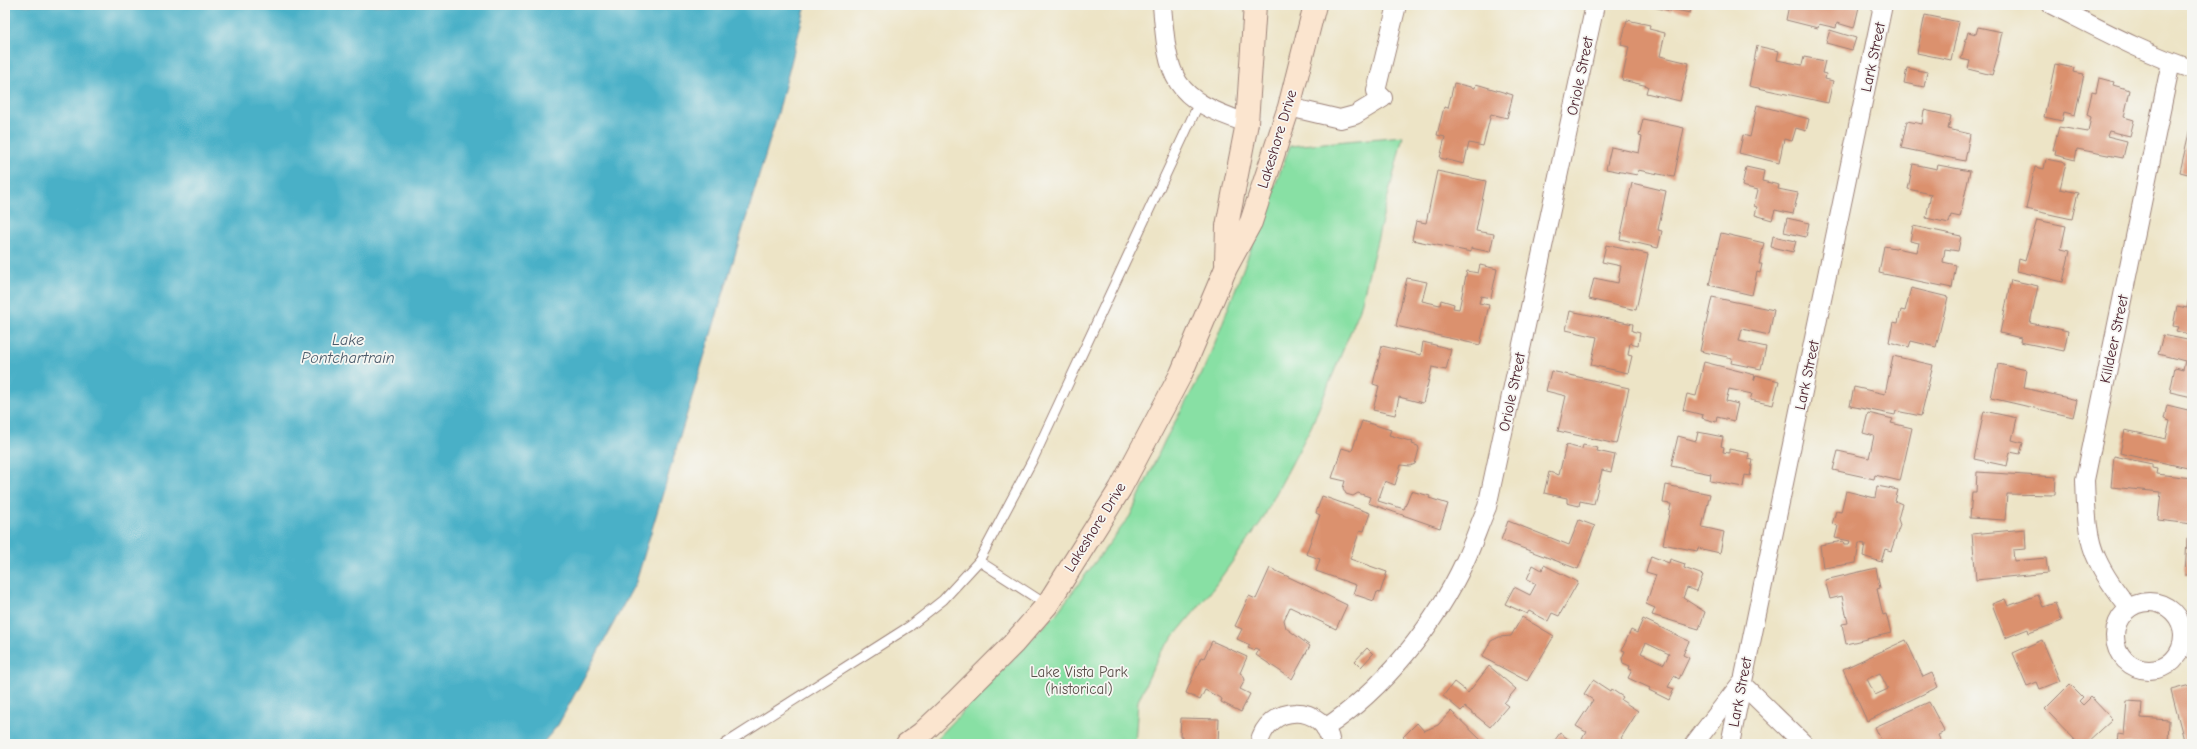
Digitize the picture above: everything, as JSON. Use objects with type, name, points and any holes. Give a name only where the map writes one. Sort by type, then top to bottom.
[{"type":"street","points":[[1162,5],[1166,50],[1170,68],[1178,83],[1188,95],[1198,103],[1221,114],[1247,123]]},
{"type":"street","name":"Lakeshore Drive","points":[[1226,268],[1227,226],[1247,123],[1255,5]]},
{"type":"street","name":"Lakeshore Drive","points":[[907,744],[922,733],[956,701],[1013,644],[1047,604],[1120,489],[1181,374],[1226,268],[1252,222],[1289,107],[1315,5]]},
{"type":"street","points":[[1289,107],[1340,119],[1355,115],[1383,98],[1376,91],[1385,62],[1397,5]]},
{"type":"street","name":"Oriole Street","points":[[1259,744],[1266,727],[1275,719],[1285,714],[1296,712],[1307,714],[1317,720],[1328,736],[1380,683],[1418,638],[1442,603],[1465,562],[1486,507],[1595,5]]},
{"type":"street","name":"Lark Street","points":[[1730,744],[1741,683],[1883,5]]},
{"type":"street","points":[[2052,5],[2171,62],[2192,68]]},
{"type":"street","name":"Killdeer Street","points":[[2129,608],[2113,588],[2096,558],[2086,514],[2085,480],[2171,62]]},
{"type":"street","points":[[1694,744],[1741,683],[1804,744]]},
{"type":"lane","points":[[725,744],[910,626],[943,600],[979,561],[1033,459],[1198,103]]},
{"type":"lane","points":[[979,561],[1047,604]]},
{"type":"green space","name":"Lake Vista Park (historical)","points":[[1403,136],[1360,309],[1311,427],[1261,522],[1209,594],[1160,653],[1138,701],[1135,744],[932,744],[1056,614],[1130,516],[1165,440],[1203,371],[1290,146]]},
{"type":"water","name":"Lake Pontchartrain","points":[[5,5],[806,5],[778,113],[636,582],[558,725],[542,744],[5,744]]},
{"type":"building","points":[[1653,5],[1692,5],[1690,13],[1671,9],[1671,11],[1653,7]]},
{"type":"building","points":[[1789,5],[1851,5],[1859,7],[1854,28],[1837,23],[1836,28],[1819,24],[1818,28],[1786,20]]},
{"type":"building","points":[[1925,15],[1959,22],[1951,60],[1917,53]]},
{"type":"building","points":[[1627,20],[1650,25],[1649,29],[1665,33],[1660,56],[1689,63],[1680,101],[1646,93],[1648,86],[1622,80],[1629,47],[1621,45]]},
{"type":"building","points":[[1978,27],[2002,32],[1999,51],[1992,75],[1968,69],[1970,61],[1961,59],[1968,32],[1976,34]]},
{"type":"building","points":[[1830,30],[1856,38],[1852,50],[1826,43]]},
{"type":"building","points":[[1757,46],[1779,51],[1777,60],[1802,65],[1804,57],[1825,61],[1822,73],[1826,74],[1825,79],[1833,81],[1828,103],[1749,86]]},
{"type":"building","points":[[2055,64],[2074,68],[2073,72],[2084,74],[2075,115],[2064,112],[2062,121],[2044,117]]},
{"type":"building","points":[[1907,68],[1927,72],[1924,87],[1904,83]]},
{"type":"building","points":[[2099,78],[2114,82],[2113,85],[2130,90],[2124,117],[2134,120],[2130,136],[2109,131],[2107,136],[2127,141],[2123,158],[2077,149],[2075,160],[2055,155],[2056,150],[2053,150],[2059,127],[2088,132],[2091,117],[2087,115],[2092,92],[2096,93]]},
{"type":"building","points":[[1454,83],[1475,88],[1476,84],[1513,95],[1507,118],[1491,114],[1483,146],[1469,143],[1464,164],[1440,158],[1445,137],[1437,135],[1444,107],[1448,108]]},
{"type":"building","points":[[1757,105],[1809,119],[1806,131],[1796,128],[1792,141],[1784,139],[1779,163],[1739,153],[1743,135],[1750,137]]},
{"type":"building","points":[[1924,110],[1951,116],[1948,129],[1970,134],[1965,161],[1901,148],[1907,121],[1922,124]]},
{"type":"building","points":[[1643,119],[1684,128],[1674,177],[1638,170],[1637,175],[1606,169],[1611,147],[1639,153],[1642,137],[1639,136]]},
{"type":"building","points":[[2190,128],[2192,128],[2192,175],[2180,172]]},
{"type":"building","points":[[2046,159],[2066,163],[2060,189],[2078,193],[2072,219],[2026,209],[2035,167],[2044,169]]},
{"type":"building","points":[[1913,164],[1937,169],[1938,165],[1970,171],[1960,217],[1951,215],[1949,223],[1926,218],[1931,194],[1908,189]]},
{"type":"building","points":[[1746,167],[1764,171],[1762,181],[1779,185],[1778,189],[1798,193],[1793,214],[1775,210],[1772,220],[1755,215],[1757,207],[1754,206],[1758,190],[1742,186]]},
{"type":"building","points":[[1437,171],[1486,181],[1476,231],[1494,234],[1490,252],[1471,248],[1471,252],[1412,240],[1416,221],[1426,223]]},
{"type":"building","points":[[1632,183],[1666,191],[1658,230],[1662,231],[1658,248],[1620,239]]},
{"type":"building","points":[[1787,218],[1809,223],[1806,237],[1784,232]]},
{"type":"building","points":[[2037,220],[2066,226],[2061,249],[2070,251],[2063,282],[2017,271],[2019,259],[2025,261]]},
{"type":"building","points":[[1913,226],[1961,236],[1958,251],[1945,249],[1943,262],[1956,265],[1952,288],[1879,273],[1884,246],[1917,252],[1919,243],[1910,241]]},
{"type":"building","points":[[1721,233],[1764,243],[1759,264],[1762,264],[1760,273],[1757,272],[1752,295],[1709,285]]},
{"type":"building","points":[[1773,236],[1796,241],[1793,252],[1771,247]]},
{"type":"building","points":[[1606,245],[1648,254],[1636,310],[1589,299],[1594,278],[1618,283],[1621,266],[1602,262]]},
{"type":"building","points":[[1480,265],[1497,269],[1491,298],[1481,296],[1479,303],[1489,305],[1480,345],[1396,326],[1407,278],[1427,282],[1422,301],[1440,305],[1441,300],[1454,304],[1453,308],[1459,309],[1467,271],[1478,273]]},
{"type":"building","points":[[2011,280],[2038,286],[2030,323],[2068,331],[2064,351],[2020,342],[2021,338],[2000,333]]},
{"type":"building","points":[[1911,288],[1948,297],[1936,347],[1911,341],[1909,347],[1889,342],[1893,322],[1898,323],[1901,310],[1905,311]]},
{"type":"building","points":[[2190,293],[2192,294],[2192,335],[2176,331],[2178,327],[2173,326],[2177,306],[2187,308]]},
{"type":"building","points":[[1712,297],[1774,310],[1769,335],[1742,329],[1739,341],[1766,347],[1761,369],[1731,363],[1732,358],[1700,351]]},
{"type":"building","points":[[1570,311],[1633,324],[1632,331],[1640,333],[1638,345],[1630,343],[1628,355],[1632,356],[1628,373],[1591,365],[1597,337],[1566,330]]},
{"type":"building","points":[[2163,335],[2192,341],[2192,397],[2170,392],[2175,367],[2183,369],[2185,361],[2158,354]]},
{"type":"building","points":[[1423,342],[1451,349],[1446,370],[1432,367],[1423,403],[1399,397],[1395,415],[1373,410],[1379,386],[1373,384],[1382,346],[1421,355]]},
{"type":"building","points":[[1893,356],[1933,365],[1921,416],[1896,411],[1895,415],[1850,406],[1854,387],[1885,394]]},
{"type":"building","points":[[1704,362],[1755,375],[1754,380],[1756,375],[1779,381],[1773,405],[1750,400],[1752,394],[1729,389],[1726,401],[1738,404],[1734,421],[1717,417],[1716,422],[1702,418],[1703,415],[1683,410],[1687,394],[1696,396]]},
{"type":"building","points":[[1998,364],[2027,370],[2024,388],[2077,400],[2073,417],[1991,398]]},
{"type":"building","points":[[1551,371],[1629,388],[1616,444],[1558,431],[1566,396],[1546,391]]},
{"type":"building","points":[[2167,405],[2192,411],[2192,469],[2120,453],[2125,430],[2166,439],[2170,421],[2164,419]]},
{"type":"building","points":[[1984,411],[2017,418],[2012,440],[2023,443],[2020,454],[2010,452],[2007,466],[1974,459]]},
{"type":"building","points":[[1868,413],[1893,419],[1891,423],[1912,428],[1900,481],[1875,475],[1874,479],[1833,470],[1838,451],[1869,458],[1874,436],[1863,433]]},
{"type":"building","points":[[1362,421],[1391,430],[1389,435],[1413,442],[1412,444],[1418,446],[1419,449],[1415,464],[1410,466],[1401,465],[1395,485],[1385,481],[1378,501],[1404,509],[1411,491],[1430,496],[1429,498],[1448,504],[1440,528],[1368,503],[1370,497],[1358,493],[1353,496],[1346,494],[1343,488],[1345,481],[1332,478],[1342,448],[1352,451]]},
{"type":"building","points":[[1698,432],[1723,437],[1721,446],[1724,447],[1723,452],[1729,453],[1729,449],[1749,453],[1748,459],[1753,460],[1750,476],[1745,475],[1743,487],[1710,481],[1711,474],[1671,466],[1678,436],[1696,441]]},
{"type":"building","points":[[1566,445],[1582,449],[1583,445],[1598,448],[1597,451],[1615,455],[1611,472],[1602,470],[1594,504],[1580,501],[1579,506],[1567,503],[1567,498],[1544,493],[1549,472],[1559,475]]},
{"type":"building","points":[[2114,456],[2152,464],[2152,468],[2157,469],[2156,474],[2192,478],[2192,524],[2158,520],[2161,492],[2111,487]]},
{"type":"building","points":[[1977,472],[2056,477],[2055,495],[2007,494],[2005,520],[1970,518],[1972,492],[1976,492]]},
{"type":"building","points":[[1666,485],[1710,494],[1702,527],[1724,532],[1720,553],[1698,548],[1697,551],[1663,544],[1671,504],[1663,503]]},
{"type":"building","points":[[1877,486],[1898,490],[1895,501],[1902,504],[1898,519],[1900,525],[1891,551],[1885,549],[1881,562],[1863,556],[1865,544],[1859,543],[1856,563],[1823,568],[1820,545],[1843,541],[1844,544],[1849,544],[1850,541],[1835,538],[1838,526],[1832,524],[1836,511],[1841,512],[1846,491],[1875,498]]},
{"type":"building","points":[[1322,496],[1370,513],[1364,531],[1360,530],[1350,559],[1387,572],[1380,593],[1377,592],[1374,601],[1353,594],[1356,585],[1316,571],[1320,559],[1306,554],[1320,515],[1316,513]]},
{"type":"building","points":[[1579,520],[1595,526],[1578,569],[1501,540],[1508,521],[1569,545]]},
{"type":"building","points":[[2025,529],[2026,549],[2013,550],[2014,561],[2046,558],[2048,573],[1976,580],[1972,534]]},
{"type":"building","points":[[2187,539],[2192,539],[2192,575],[2185,575]]},
{"type":"building","points":[[1651,556],[1669,563],[1670,559],[1685,564],[1684,568],[1703,575],[1697,591],[1687,588],[1683,598],[1705,612],[1699,629],[1652,615],[1655,608],[1646,604],[1656,575],[1646,572]]},
{"type":"building","points":[[1533,565],[1542,570],[1544,565],[1578,582],[1559,616],[1552,613],[1548,621],[1529,611],[1527,614],[1505,604],[1514,587],[1530,595],[1536,584],[1527,579]]},
{"type":"building","points":[[1270,568],[1347,605],[1336,629],[1290,607],[1284,620],[1286,628],[1310,646],[1292,679],[1256,655],[1259,650],[1255,648],[1253,650],[1248,648],[1250,645],[1237,639],[1242,629],[1235,626],[1249,596],[1256,599]]},
{"type":"building","points":[[1876,568],[1880,588],[1877,589],[1883,615],[1886,614],[1891,633],[1846,644],[1842,624],[1848,623],[1842,596],[1830,599],[1825,580]]},
{"type":"building","points":[[2038,595],[2043,607],[2055,603],[2062,621],[2029,633],[2028,629],[2005,638],[1992,604],[2005,599],[2008,606]]},
{"type":"building","points":[[1522,617],[1554,636],[1527,681],[1482,657],[1491,641],[1499,637],[1511,636]]},
{"type":"building","points":[[1643,619],[1689,641],[1683,655],[1689,658],[1679,679],[1674,676],[1668,687],[1674,689],[1669,700],[1649,690],[1650,688],[1628,678],[1632,670],[1629,669],[1630,666],[1623,663],[1622,658],[1625,651],[1622,650],[1631,630],[1637,633]],"holes":[[[1646,643],[1669,654],[1664,664],[1641,653]]]},
{"type":"building","points":[[1906,640],[1923,677],[1932,673],[1938,687],[1867,721],[1843,669]],"holes":[[[1880,673],[1888,689],[1875,695],[1867,679]]]},
{"type":"building","points":[[2042,640],[2060,681],[2040,689],[2037,682],[2027,686],[2013,653]]},
{"type":"building","points":[[1212,641],[1247,657],[1240,673],[1243,675],[1245,680],[1240,689],[1250,694],[1241,712],[1221,702],[1222,699],[1205,690],[1200,700],[1186,693],[1201,657],[1204,658]]},
{"type":"building","points":[[1367,648],[1373,654],[1361,667],[1355,661]]},
{"type":"building","points":[[1489,666],[1516,689],[1504,703],[1508,706],[1490,727],[1465,707],[1461,711],[1443,696],[1454,682],[1468,693]]},
{"type":"building","points":[[1593,680],[1623,697],[1621,700],[1638,711],[1621,738],[1630,744],[1590,744],[1582,739],[1586,732],[1576,726],[1593,700],[1584,694]]},
{"type":"building","points":[[2070,684],[2083,697],[2079,701],[2083,705],[2091,697],[2112,719],[2085,744],[2079,744],[2045,709]]},
{"type":"building","points":[[2190,685],[2192,695],[2192,744],[2185,744],[2171,690]]},
{"type":"building","points":[[2127,701],[2142,702],[2141,718],[2169,720],[2168,744],[2117,744],[2118,734],[2124,735]]},
{"type":"building","points":[[1929,702],[1945,732],[1938,735],[1942,744],[1883,744],[1875,727]]},
{"type":"building","points":[[1451,711],[1482,741],[1479,744],[1410,744],[1403,737],[1417,723],[1424,731],[1438,725]]},
{"type":"building","points":[[1181,718],[1219,719],[1218,744],[1182,744],[1182,736],[1180,736]]},
{"type":"building","points":[[1560,733],[1575,744],[1552,744]]}]
